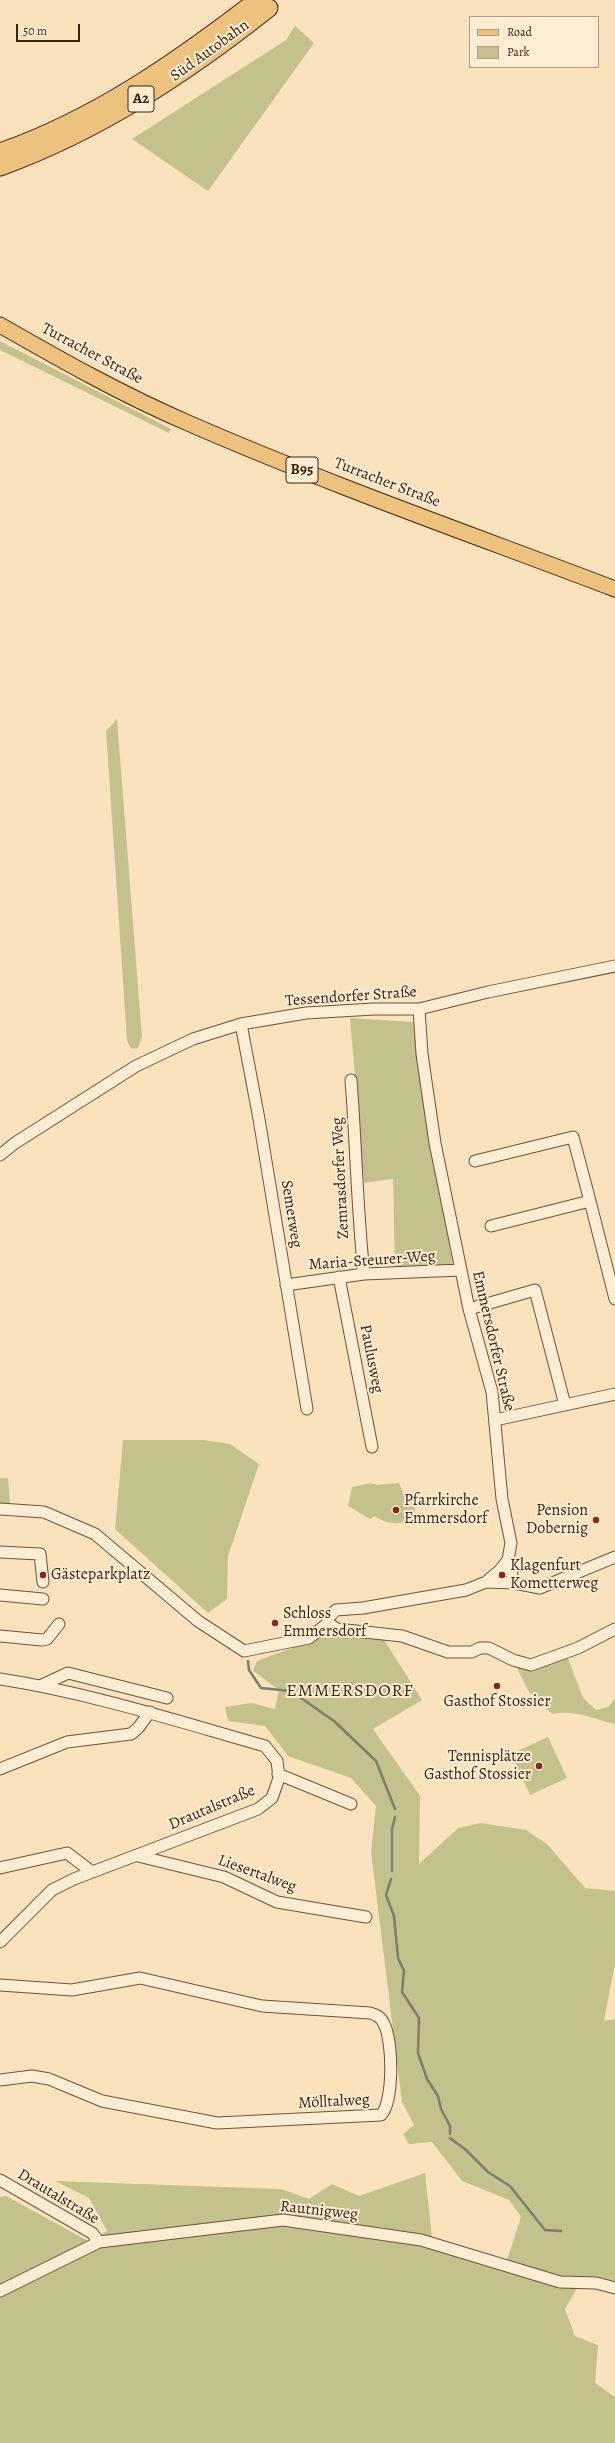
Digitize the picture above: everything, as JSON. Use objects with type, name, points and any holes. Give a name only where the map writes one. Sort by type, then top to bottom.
[{"type":"highway","name":"Süd Autobahn","points":[[0,152],[78,118],[136,86],[263,4]]},
{"type":"highway","name":"Süd Autobahn","points":[[0,167],[86,129],[142,99],[208,55],[263,4]]},
{"type":"main road","name":"Turracher Straße","points":[[0,325],[71,366],[186,423],[276,460],[615,590]]},
{"type":"street","name":"Tessendorfer Straße","points":[[0,1155],[15,1142],[136,1066],[193,1039],[242,1024],[306,1013],[374,1009],[419,1009],[488,992],[615,966]]},
{"type":"street","name":"Emmersdorfer Straße","points":[[419,1009],[426,1088],[469,1309],[492,1392],[502,1499],[510,1538],[508,1560],[514,1583]]},
{"type":"street","name":"Semerweg","points":[[242,1024],[307,1409]]},
{"type":"street","name":"Zemrasdorfer Weg","points":[[351,1080],[359,1185],[359,1228],[364,1274]]},
{"type":"street","points":[[475,1161],[573,1137],[615,1299]]},
{"type":"street","points":[[491,1226],[590,1201]]},
{"type":"street","name":"Maria-Steurer-Weg","points":[[286,1285],[364,1274],[461,1270]]},
{"type":"street","name":"Paulusweg","points":[[339,1277],[372,1447]]},
{"type":"street","points":[[469,1309],[535,1290],[565,1405]]},
{"type":"street","points":[[495,1420],[615,1394]]},
{"type":"street","points":[[0,1509],[44,1512],[95,1534],[198,1621],[244,1651],[309,1638],[328,1623],[329,1617],[336,1610],[363,1608],[454,1594],[486,1582],[514,1583],[532,1588],[548,1586],[615,1557]]},
{"type":"street","points":[[0,1552],[40,1554],[43,1582]]},
{"type":"street","points":[[486,1582],[508,1560]]},
{"type":"street","points":[[0,1595],[43,1599]]},
{"type":"street","points":[[328,1623],[337,1629],[412,1638],[448,1652],[472,1652],[480,1648],[489,1648],[513,1660],[531,1665],[578,1648],[615,1629]]},
{"type":"street","points":[[0,1636],[42,1640],[47,1639],[59,1624]]},
{"type":"street","points":[[40,1686],[68,1673],[167,1698]]},
{"type":"street","points":[[0,1679],[40,1686],[150,1712],[265,1746],[277,1761],[278,1774],[352,1804]]},
{"type":"street","points":[[0,1769],[67,1742],[131,1734],[138,1728],[150,1712]]},
{"type":"street","name":"Drautalstraße","points":[[0,1942],[52,1890],[92,1872],[138,1856],[258,1809],[272,1798],[278,1774]]},
{"type":"street","points":[[0,1868],[67,1853],[92,1872]]},
{"type":"street","name":"Liesertalweg","points":[[138,1856],[224,1877],[277,1902],[366,1917]]},
{"type":"street","name":"Mölltalweg","points":[[0,1985],[72,1990],[140,1978],[262,2006],[370,2013],[380,2018],[385,2025],[390,2066],[387,2106],[381,2115],[227,2123],[102,2101],[50,2078],[32,2076],[0,2080]]},
{"type":"street","name":"Drautalstraße","points":[[0,2180],[20,2194],[92,2233],[100,2242]]},
{"type":"street","name":"Rautnigweg","points":[[0,2291],[100,2242],[218,2230],[283,2220],[421,2240],[560,2282],[596,2283],[615,2288]]},
{"type":"green space","points":[[295,26],[314,43],[208,191],[132,139],[286,40]]},
{"type":"green space","points":[[0,341],[171,429],[169,433],[0,350]]},
{"type":"green space","points":[[117,719],[142,1037],[138,1048],[131,1049],[127,1040],[106,731]]},
{"type":"green space","points":[[350,1018],[413,1022],[431,1143],[453,1266],[395,1267],[393,1179],[364,1183]]},
{"type":"green space","points":[[123,1440],[203,1440],[230,1444],[259,1464],[228,1556],[227,1599],[208,1613],[115,1529]]},
{"type":"green space","points":[[0,1478],[8,1478],[10,1503],[0,1503]]},
{"type":"green space","points":[[371,1483],[377,1485],[399,1483],[403,1493],[415,1500],[415,1516],[400,1523],[390,1523],[375,1516],[370,1519],[348,1506],[352,1487]]},
{"type":"green space","points":[[334,1632],[383,1638],[422,1700],[373,1729],[420,1796],[419,1864],[458,1828],[481,1823],[526,1830],[547,1844],[585,1888],[615,1891],[615,1963],[604,2021],[615,2019],[615,2285],[583,2278],[565,2309],[575,2336],[598,2345],[595,2383],[615,2397],[615,2443],[0,2443],[0,2197],[6,2196],[88,2241],[107,2231],[89,2198],[55,2181],[281,2189],[309,2199],[332,2184],[359,2196],[425,2173],[433,2247],[504,2269],[521,2217],[509,2200],[462,2181],[432,2142],[409,2144],[403,2134],[414,2125],[402,2102],[371,1852],[376,1806],[351,1778],[288,1756],[265,1726],[228,1721],[225,1707],[252,1703],[275,1709],[279,1690],[253,1671],[257,1661]]},
{"type":"green space","points":[[566,1653],[583,1698],[596,1710],[608,1707],[615,1699],[615,1724],[584,1715],[568,1713],[552,1714],[529,1692],[513,1660],[522,1662]]},
{"type":"green space","name":"Tennisplätze Gasthof Stossier","points":[[548,1737],[567,1778],[530,1795],[511,1754]]},
{"type":"waterway","points":[[248,1661],[249,1670],[261,1688],[291,1691],[334,1721],[376,1761],[395,1809]]},
{"type":"waterway","points":[[392,1871],[392,1829],[395,1817]]},
{"type":"waterway","points":[[391,1879],[386,1895],[394,1916],[398,1958],[404,1971],[402,1992],[419,2018],[418,2053],[427,2079],[438,2096],[441,2109],[450,2126],[450,2134]]},
{"type":"waterway","points":[[450,2138],[466,2150],[488,2172],[510,2186],[545,2230],[561,2231]]},
{"type":"place","name":"Pfarrkirche Emmersdorf","points":[[396,1510]]},
{"type":"place","name":"Pension Dobernig","points":[[596,1520]]},
{"type":"place","name":"Gästeparkplatz","points":[[43,1575]]},
{"type":"place","name":"Klagenfurt Kometterweg","points":[[502,1575]]},
{"type":"place","name":"Schloss Emmersdorf","points":[[275,1623]]},
{"type":"place","name":"Gasthof Stossier","points":[[497,1686]]},
{"type":"place","name":"Tennisplätze Gasthof Stossier","points":[[539,1766]]},
{"type":"district","name":"EMMERSDORF","points":[[350,1692]]}]
